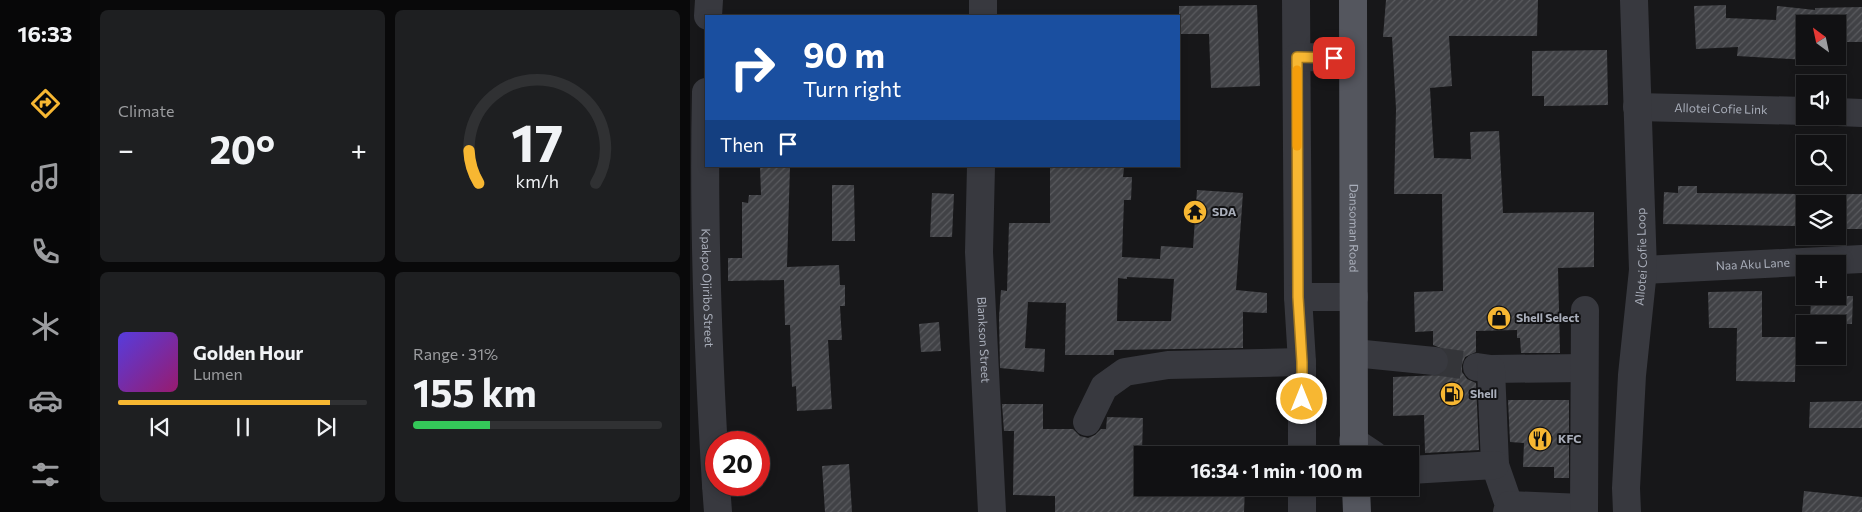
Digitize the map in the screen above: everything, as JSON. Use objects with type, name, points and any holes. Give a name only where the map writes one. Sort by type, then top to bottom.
[{"type":"main road","name":"Dansoman Road","points":[[1353,0],[1354,353],[1361,446]]},
{"type":"main road","points":[[1356,496],[1357,512]]},
{"type":"street","points":[[708,15],[709,0]]},
{"type":"street","points":[[983,0],[983,15]]},
{"type":"street","points":[[1296,0],[1298,297],[1302,362],[1302,446]]},
{"type":"street","name":"Allotei Cofie Loop","points":[[1627,512],[1626,488],[1632,375],[1643,270],[1634,0]]},
{"type":"street","points":[[1297,57],[1353,58]]},
{"type":"street","name":"Allotei Cofie Link","points":[[1637,107],[1796,111]]},
{"type":"street","points":[[1846,112],[1862,113]]},
{"type":"street","name":"Kpakpo Ojiribo Street","points":[[705,129],[698,335],[710,431]]},
{"type":"street","name":"Blankson Street","points":[[981,167],[979,252],[992,512]]},
{"type":"street","name":"Naa Aku Lane","points":[[1643,270],[1862,259]]},
{"type":"street","points":[[1298,297],[1354,297]]},
{"type":"street","points":[[1584,368],[1484,368],[1495,465],[1508,508],[1584,510],[1585,310]]},
{"type":"street","points":[[1354,353],[1434,362]]},
{"type":"street","points":[[1087,422],[1104,387],[1125,372],[1168,365],[1302,362]]},
{"type":"street","points":[[1419,469],[1495,465]]},
{"type":"street","name":"Kpakpo Ojiribo Street","points":[[717,496],[718,512]]},
{"type":"street","points":[[1302,496],[1302,512]]},
{"type":"building","points":[[1386,0],[1538,0],[1537,36],[1449,36],[1452,86],[1430,88],[1434,158],[1471,159],[1470,132],[1499,131],[1503,213],[1594,212],[1594,267],[1558,268],[1560,353],[1521,353],[1520,338],[1517,338],[1517,330],[1476,331],[1476,352],[1465,357],[1462,372],[1467,379],[1476,383],[1479,450],[1425,453],[1424,415],[1393,416],[1393,377],[1440,375],[1446,370],[1450,362],[1448,355],[1443,349],[1433,345],[1433,331],[1415,332],[1414,292],[1443,291],[1442,194],[1394,194],[1396,109],[1392,37],[1383,37]]},
{"type":"building","points":[[1257,5],[1260,86],[1211,88],[1209,34],[1180,34],[1179,6]]},
{"type":"building","points":[[1726,5],[1726,18],[1776,20],[1777,6],[1815,10],[1815,8],[1862,7],[1862,42],[1846,42],[1846,15],[1796,15],[1796,59],[1737,56],[1738,47],[1696,49],[1694,6]]},
{"type":"building","points":[[1607,50],[1608,105],[1544,106],[1544,96],[1532,96],[1532,51]]},
{"type":"building","points":[[760,167],[790,167],[787,267],[839,265],[840,285],[845,285],[845,306],[840,306],[842,340],[828,340],[832,409],[797,411],[796,386],[792,387],[790,325],[785,325],[784,280],[728,281],[728,258],[742,258],[742,202],[748,203],[749,195],[761,195]]},
{"type":"building","points":[[1050,168],[1124,168],[1123,177],[1132,177],[1131,200],[1124,200],[1122,257],[1160,259],[1161,246],[1193,248],[1197,190],[1243,193],[1236,290],[1267,293],[1267,313],[1243,312],[1243,348],[1114,350],[1114,355],[1065,355],[1066,303],[1028,302],[1025,348],[1045,349],[1044,372],[1000,368],[999,317],[1001,290],[1007,291],[1009,223],[1050,223]],"holes":[[[1118,278],[1174,279],[1171,321],[1117,321]]]},
{"type":"building","points":[[832,185],[854,185],[855,241],[832,241]]},
{"type":"building","points":[[1678,186],[1697,186],[1697,193],[1796,194],[1796,226],[1663,224],[1664,192],[1678,193]]},
{"type":"building","points":[[932,193],[954,194],[952,237],[930,237]]},
{"type":"building","points":[[1862,194],[1862,229],[1846,229],[1846,195],[1838,195]]},
{"type":"building","points":[[1762,291],[1762,337],[1796,337],[1795,382],[1736,381],[1737,328],[1709,328],[1708,292]]},
{"type":"building","points":[[1846,296],[1853,296],[1852,324],[1846,324],[1846,315],[1810,315],[1811,305],[1846,305]]},
{"type":"building","points":[[939,322],[941,351],[921,352],[919,324]]},
{"type":"building","points":[[1508,400],[1569,400],[1569,478],[1554,478],[1554,467],[1523,467],[1524,443],[1510,442]]},
{"type":"building","points":[[1862,401],[1862,428],[1809,428],[1810,402]]},
{"type":"building","points":[[1002,404],[1043,404],[1043,429],[1073,429],[1080,436],[1088,438],[1095,435],[1101,429],[1106,429],[1107,417],[1143,418],[1142,446],[1134,446],[1134,496],[1245,496],[1244,512],[1055,512],[1055,496],[1013,495],[1014,431],[1004,431]]},
{"type":"building","points":[[849,464],[852,512],[825,512],[822,466]]},
{"type":"building","points":[[1804,491],[1862,497],[1862,512],[1802,512]]},
{"type":"tunnel","points":[[1434,361],[1477,367]]},
{"type":"slow traffic","points":[[1297,70],[1297,146]]},
{"type":"place","name":"SDA","points":[[1195,212]]},
{"type":"place","name":"Shell Select","points":[[1499,318]]},
{"type":"place","name":"Shell","points":[[1452,394]]},
{"type":"place","name":"KFC","points":[[1540,439]]},
{"type":"route","points":[[1302,399],[1298,297],[1297,57],[1334,58]]}]
